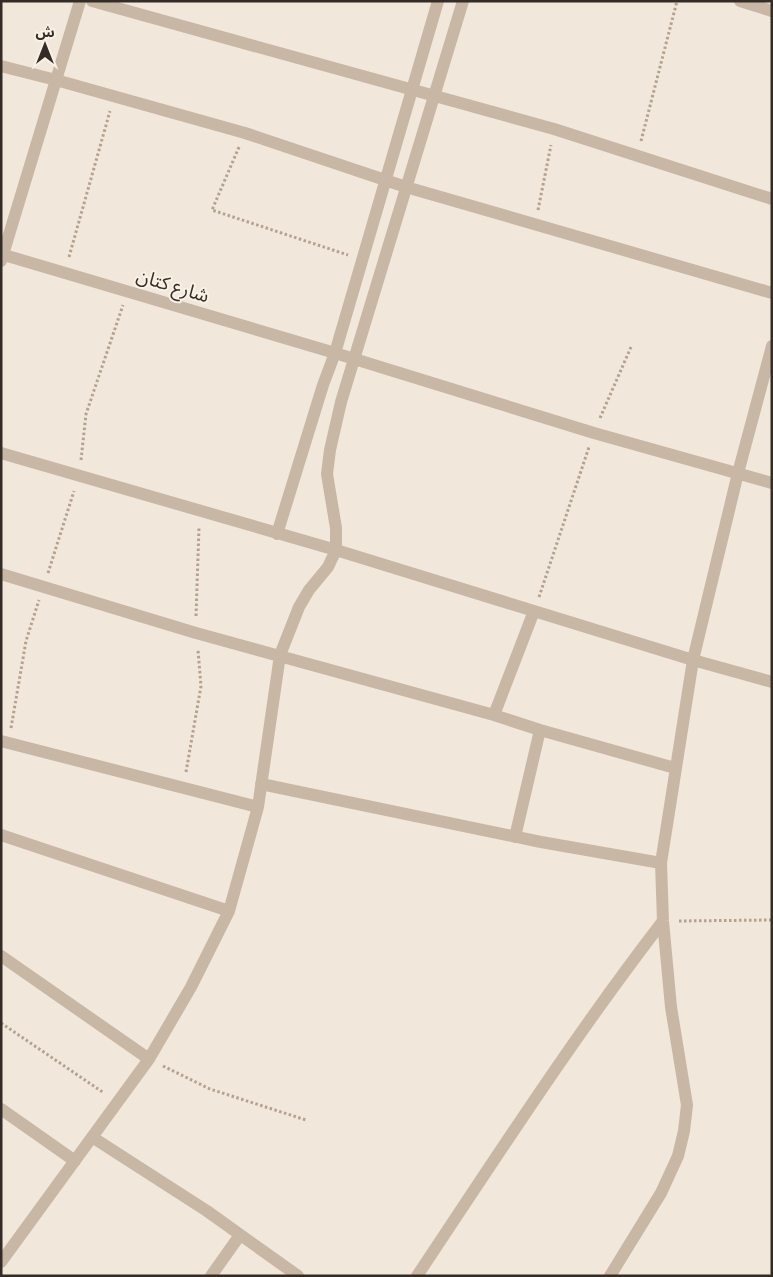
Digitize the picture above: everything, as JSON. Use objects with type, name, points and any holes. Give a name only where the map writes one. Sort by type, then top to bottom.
[{"type":"street","points":[[2,256],[80,1]]},
{"type":"street","points":[[92,1],[554,129],[772,199]]},
{"type":"street","points":[[277,534],[323,384],[335,353],[438,1]]},
{"type":"street","points":[[1,1262],[6,1245],[75,1161],[149,1059],[191,987],[229,911],[258,807],[280,656],[298,607],[328,567],[336,550],[336,528],[327,474],[336,424],[463,1]]},
{"type":"street","points":[[740,1],[772,11]]},
{"type":"street","points":[[1,66],[245,133],[406,187],[772,293]]},
{"type":"street","name":"شارع كتان","points":[[2,256],[65,272],[594,433],[772,483]]},
{"type":"street","points":[[610,1276],[661,1193],[678,1156],[684,1131],[687,1105],[671,1008],[663,921],[661,863],[692,660],[738,473],[772,346]]},
{"type":"street","points":[[1,452],[336,550],[692,660],[772,682]]},
{"type":"street","points":[[1,574],[196,632],[494,715],[675,768]]},
{"type":"street","points":[[494,715],[534,611]]},
{"type":"street","points":[[515,837],[540,730]]},
{"type":"street","points":[[5,742],[258,807]]},
{"type":"street","points":[[261,784],[515,837],[661,863]]},
{"type":"street","points":[[1,835],[229,911]]},
{"type":"street","points":[[417,1276],[553,1072],[620,976],[663,921]]},
{"type":"street","points":[[1,956],[149,1059]]},
{"type":"street","points":[[1,1109],[75,1161]]},
{"type":"street","points":[[92,1137],[240,1235],[298,1276]]},
{"type":"street","points":[[211,1276],[240,1235]]},
{"type":"path","points":[[637,156],[677,1]]},
{"type":"path","points":[[65,272],[114,96]]},
{"type":"path","points":[[535,224],[554,129]]},
{"type":"path","points":[[245,133],[212,210],[362,259]]},
{"type":"path","points":[[5,742],[26,641],[79,475],[86,414],[128,291]]},
{"type":"path","points":[[534,611],[594,433],[631,347]]},
{"type":"path","points":[[663,921],[772,920]]},
{"type":"path","points":[[1,1023],[117,1101]]},
{"type":"path","points":[[149,1059],[210,1089],[306,1120]]}]
